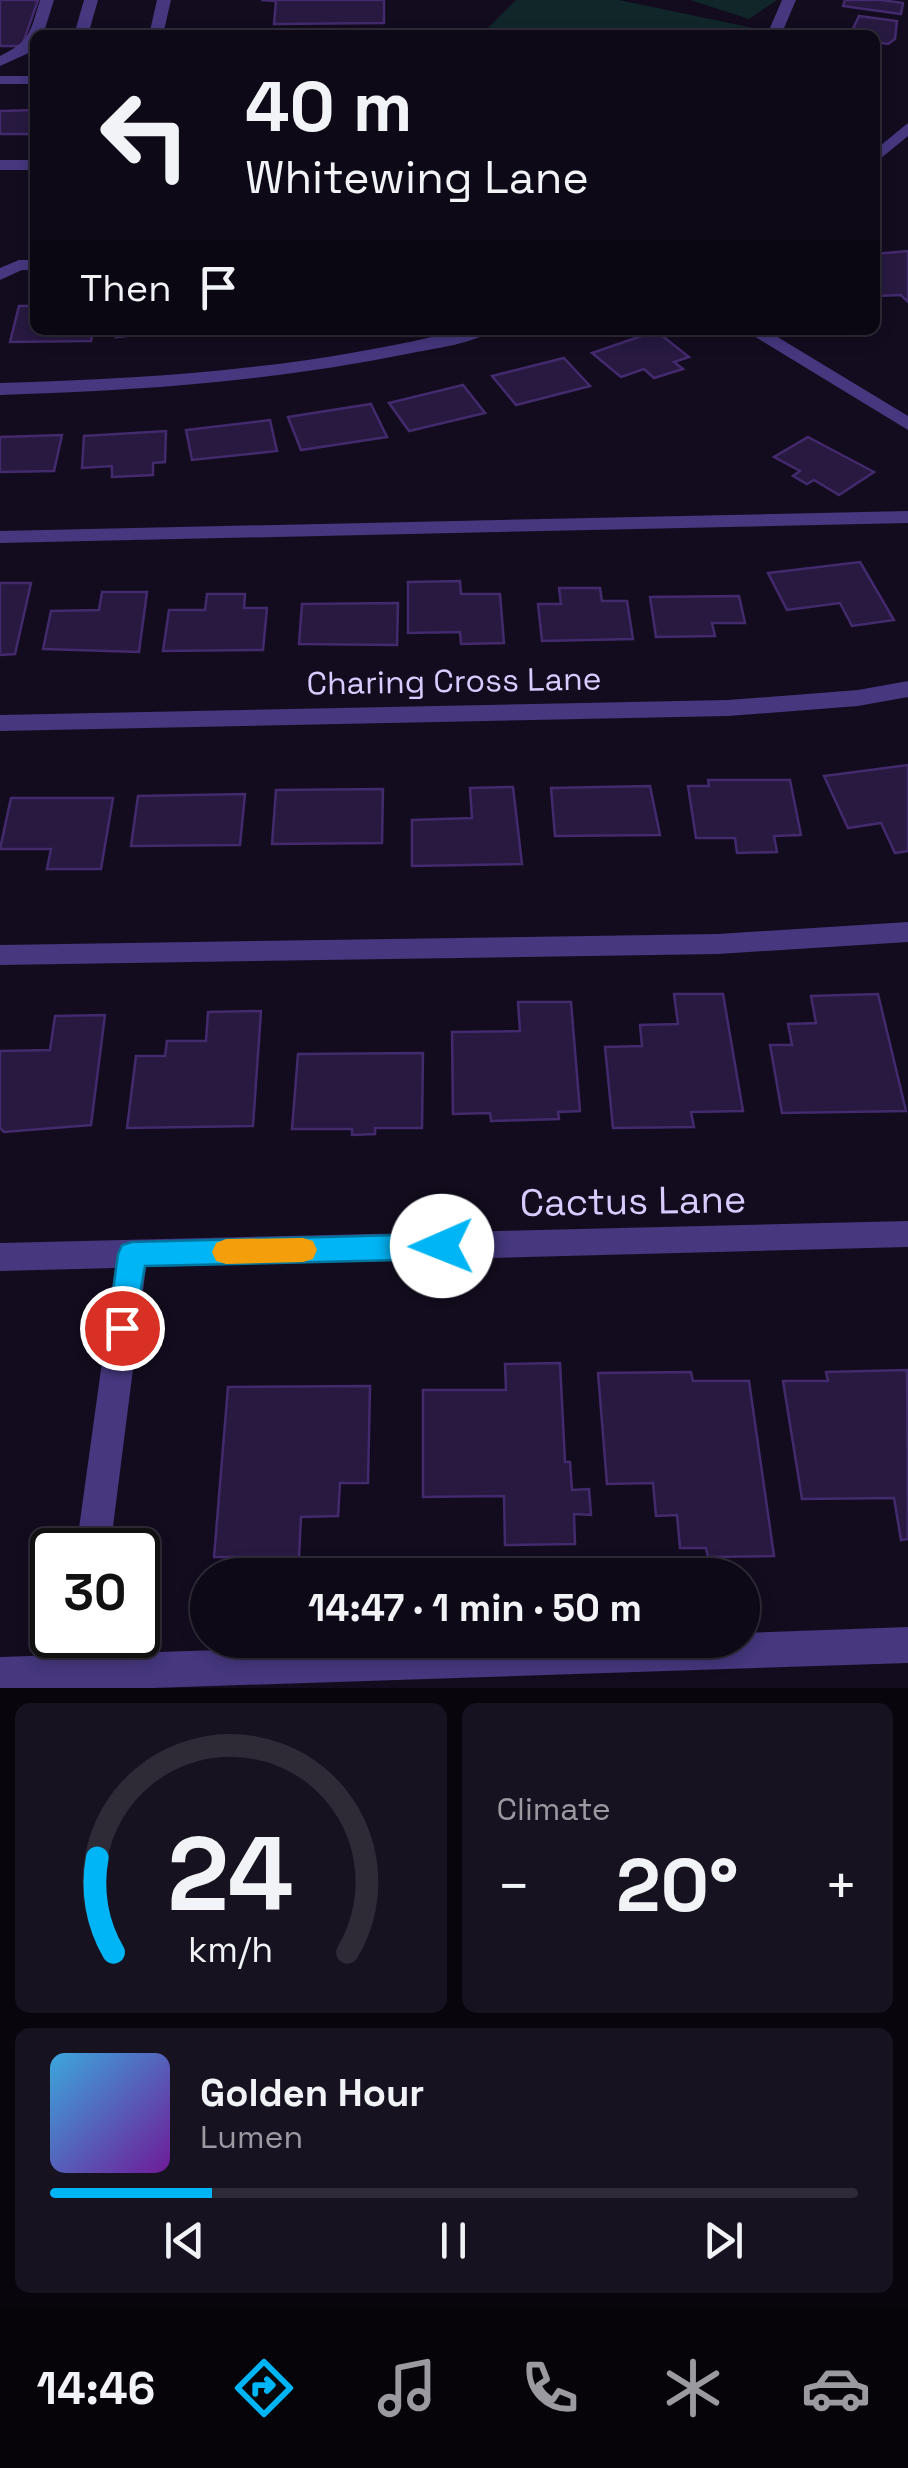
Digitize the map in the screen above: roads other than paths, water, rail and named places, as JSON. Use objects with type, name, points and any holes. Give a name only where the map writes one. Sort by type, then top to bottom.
[{"type":"street","points":[[38,30],[48,0]]},
{"type":"street","points":[[82,30],[91,0]]},
{"type":"street","points":[[157,30],[164,0]]},
{"type":"street","points":[[776,30],[789,0]]},
{"type":"street","points":[[0,62],[30,45]]},
{"type":"street","points":[[0,80],[30,80]]},
{"type":"street","points":[[880,153],[908,128]]},
{"type":"street","points":[[0,166],[30,165]]},
{"type":"street","points":[[0,275],[30,265]]},
{"type":"street","points":[[0,389],[199,380],[307,365],[454,335]]},
{"type":"street","points":[[761,335],[908,424]]},
{"type":"street","points":[[0,537],[863,522],[908,517]]},
{"type":"street","name":"Charing Cross Lane","points":[[0,723],[728,708],[858,698],[908,689]]},
{"type":"street","points":[[0,955],[718,944],[908,932]]},
{"type":"street","name":"Cactus Lane","points":[[0,1257],[908,1234]]},
{"type":"street","points":[[96,1528],[132,1254]]},
{"type":"street","points":[[0,1674],[76,1680],[908,1645]]}]
